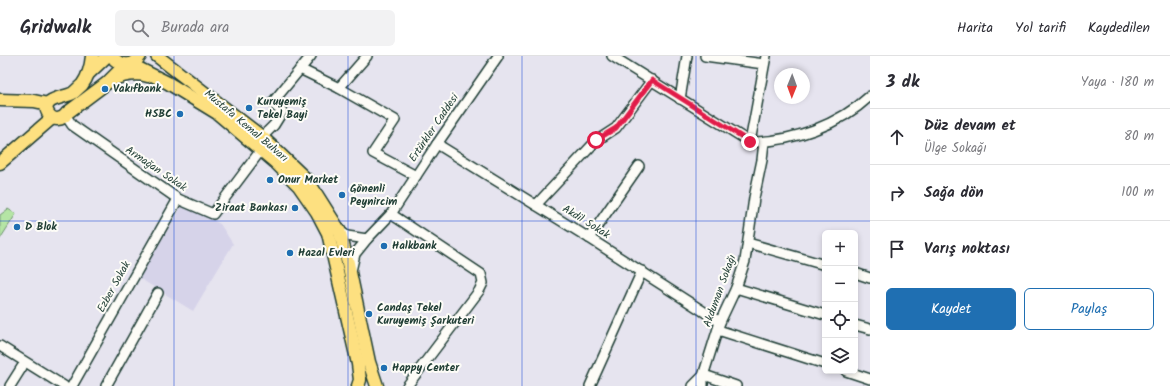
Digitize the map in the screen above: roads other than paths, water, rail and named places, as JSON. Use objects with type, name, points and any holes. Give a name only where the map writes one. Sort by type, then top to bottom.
[{"type":"main road","points":[[92,56],[87,75],[82,84],[72,93],[53,101],[47,107],[48,114],[52,118],[59,119],[128,64],[135,62],[140,56]]},
{"type":"main road","points":[[87,75],[107,56]]},
{"type":"main road","name":"Mustafa Kemal Bulvarı","points":[[112,56],[116,61],[128,64],[163,80],[217,113],[275,162],[299,186],[317,212],[328,233],[358,364],[360,380],[358,386]]},
{"type":"main road","name":"Mustafa Kemal Bulvarı","points":[[157,56],[262,137],[308,181],[339,230],[369,362],[377,386]]},
{"type":"main road","points":[[168,56],[179,73]]},
{"type":"main road","points":[[107,82],[120,76],[134,74],[145,75],[163,80]]},
{"type":"main road","points":[[0,100],[64,101],[68,106],[66,114]]},
{"type":"main road","points":[[0,163],[52,118]]},
{"type":"street","points":[[262,137],[274,125],[282,112],[272,103],[311,56]]},
{"type":"street","points":[[339,88],[368,56]]},
{"type":"street","name":"Ertürkler Caddesi","points":[[350,276],[355,254],[391,214],[498,56]]},
{"type":"street","points":[[612,56],[750,142],[764,142],[798,135],[816,129],[850,112],[870,96]]},
{"type":"street","points":[[680,99],[686,56]]},
{"type":"street","points":[[705,56],[765,60],[750,142]]},
{"type":"street","points":[[300,69],[339,88],[395,120],[374,153],[416,176]]},
{"type":"street","points":[[536,205],[596,140],[616,128],[652,80]]},
{"type":"street","name":"Armağan Sokak","points":[[66,114],[72,125],[178,199],[213,214],[261,150]]},
{"type":"street","name":"Akduman Sokağı","points":[[703,386],[704,376],[719,326],[736,288],[745,261],[764,142]]},
{"type":"street","name":"Akdil Sokak","points":[[437,144],[642,271],[719,326],[822,363]]},
{"type":"street","points":[[589,238],[639,166]]},
{"type":"street","name":"Ezber Sokak","points":[[72,386],[178,199]]},
{"type":"street","points":[[391,214],[481,274],[483,283],[479,291],[407,386]]},
{"type":"street","points":[[339,230],[347,236],[367,239]]},
{"type":"street","points":[[748,243],[822,264]]},
{"type":"street","points":[[590,386],[642,271]]},
{"type":"street","points":[[858,274],[870,278]]},
{"type":"street","points":[[736,288],[822,314]]},
{"type":"street","points":[[106,386],[158,293]]},
{"type":"street","points":[[858,326],[870,329]]},
{"type":"street","points":[[0,346],[64,386]]},
{"type":"street","points":[[0,353],[49,383],[50,386]]},
{"type":"street","points":[[10,386],[22,367]]},
{"type":"street","points":[[856,374],[870,378]]},
{"type":"street","points":[[693,386],[704,376],[736,386]]},
{"type":"place","name":"Vakıfbank","points":[[105,89]]},
{"type":"place","name":"Kuruyemiş Tekel Bayi","points":[[249,108]]},
{"type":"place","name":"HSBC","points":[[180,114]]},
{"type":"place","name":"Onur Market","points":[[270,180]]},
{"type":"place","name":"Gönenli Peynircim","points":[[342,195]]},
{"type":"place","name":"Ziraat Bankası","points":[[295,208]]},
{"type":"place","name":"D Blok","points":[[17,227]]},
{"type":"place","name":"Halkbank","points":[[384,246]]},
{"type":"place","name":"Hazal Evleri","points":[[290,253]]},
{"type":"place","name":"Candaş Tekel Kuruyemiş Şarkuteri","points":[[369,314]]},
{"type":"place","name":"Happy Center","points":[[384,368]]}]
